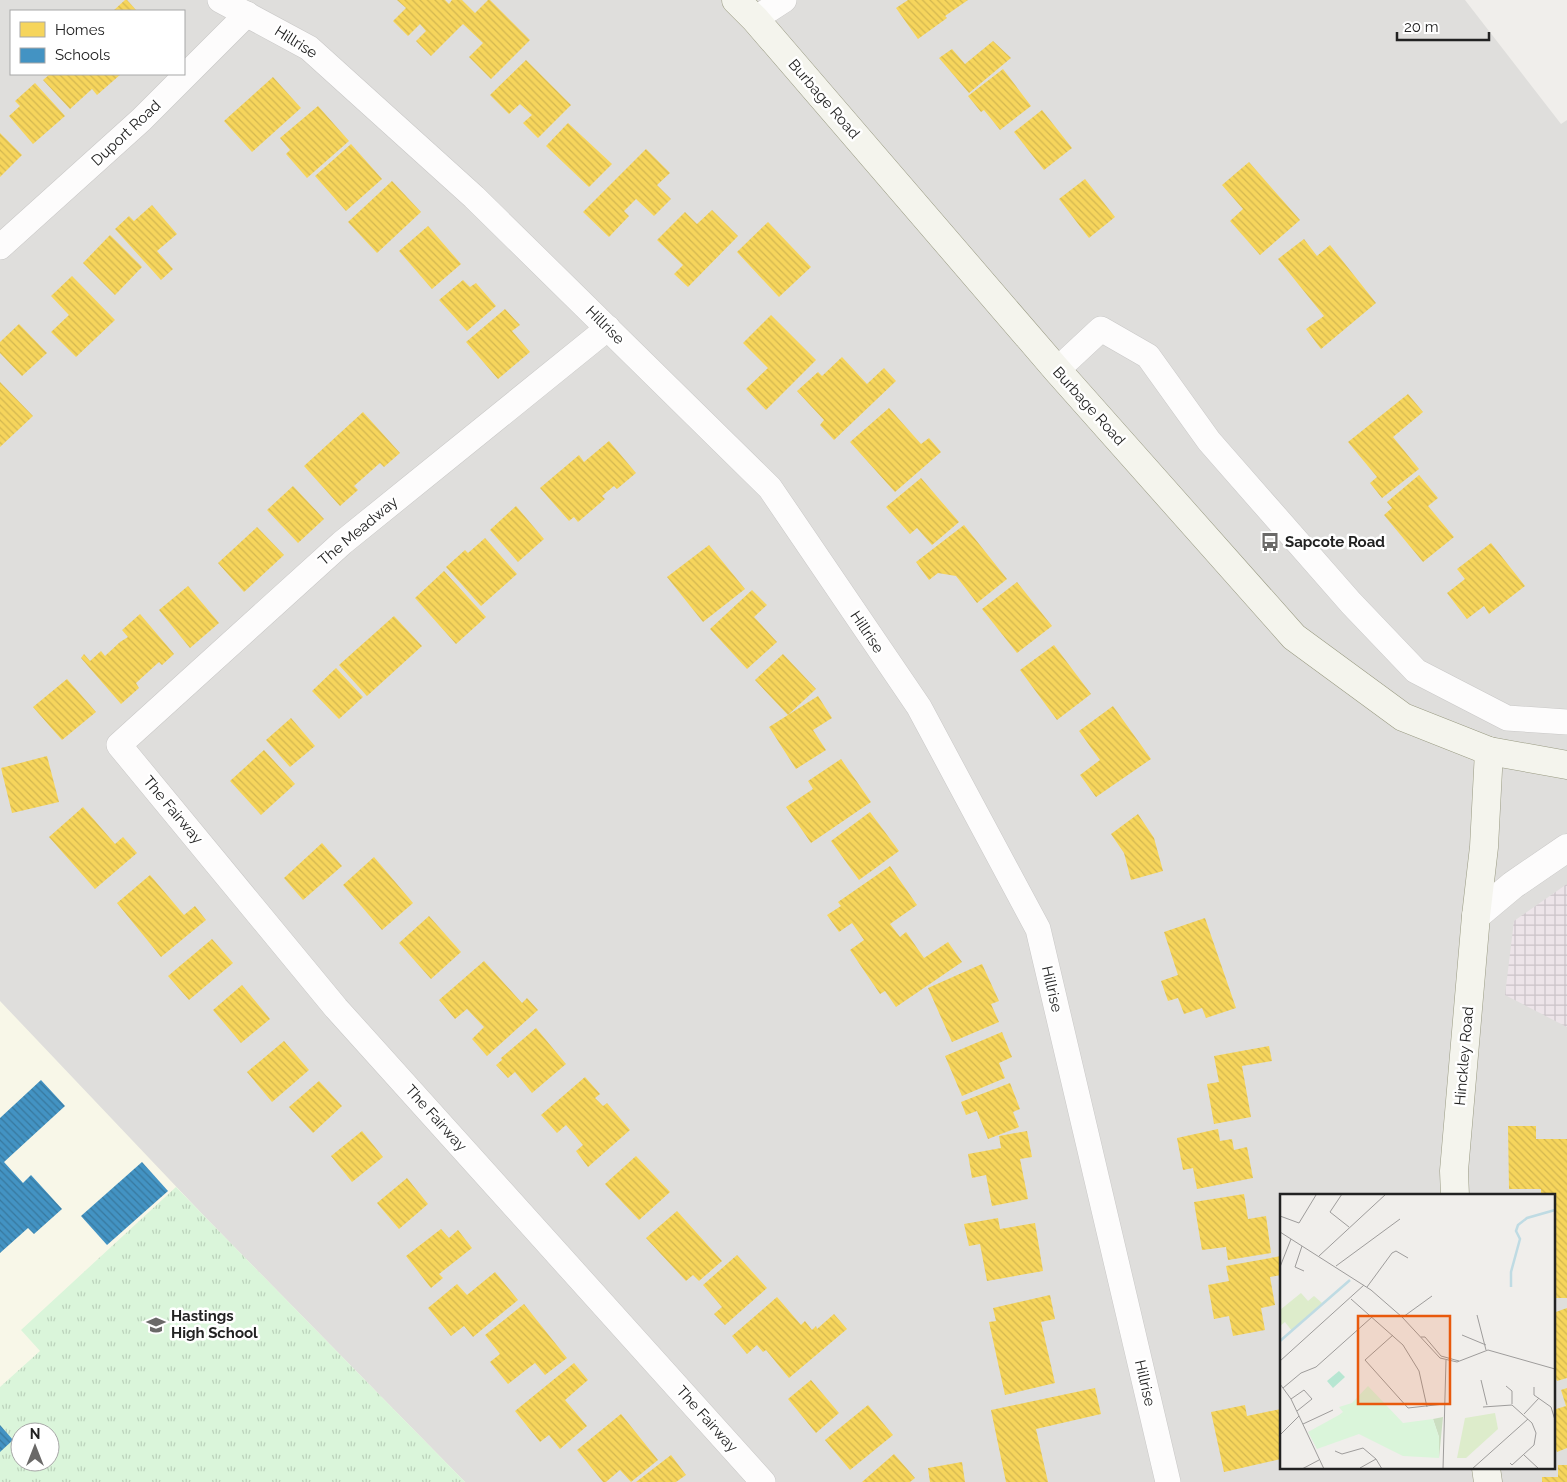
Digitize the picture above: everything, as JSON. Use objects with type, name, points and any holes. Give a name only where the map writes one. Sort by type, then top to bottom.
[{"type":"main road","name":"Burbage Road","points":[[736,0],[755,19],[1057,370],[1294,637],[1403,717],[1490,751]]},
{"type":"main road","points":[[1490,751],[1567,765]]},
{"type":"main road","name":"Hinckley Road","points":[[1456,1194],[1454,1171],[1476,916],[1484,847],[1490,751]]},
{"type":"street","name":"Hillrise","points":[[220,0],[309,48],[474,197],[770,488],[919,707],[1038,929],[1168,1482]]},
{"type":"street","points":[[755,19],[784,0]]},
{"type":"street","name":"Duport Road","points":[[0,247],[141,120],[247,14]]},
{"type":"street","name":"The Meadway","points":[[119,745],[342,543],[608,328]]},
{"type":"street","points":[[1057,370],[1101,329],[1148,356],[1209,441],[1352,603],[1416,670],[1507,718],[1567,722]]},
{"type":"street","name":"The Fairway","points":[[119,745],[336,1008],[763,1482]]},
{"type":"street","points":[[1476,916],[1513,885],[1567,848]]},
{"type":"shaded area","points":[[0,0],[1465,0],[1561,124],[1567,120],[1567,1482],[0,1482]]},
{"type":"shaded area","points":[[1567,884],[1567,1027],[1505,995],[1514,921]]},
{"type":"shaded area","name":"Hastings High School","points":[[0,1001],[206,1218],[465,1482],[0,1482]]},
{"type":"green space","name":"Hastings High School","points":[[176,1187],[465,1482],[0,1482],[0,1387],[40,1351],[21,1330]]},
{"type":"building: Homes","points":[[127,0],[136,10],[114,10]]},
{"type":"building: Homes","points":[[397,0],[445,0],[449,4],[452,0],[462,0],[475,13],[490,0],[530,40],[491,79],[469,57],[483,43],[463,24],[431,56],[416,41],[426,31],[420,24],[408,36],[393,21],[406,8]]},
{"type":"building: Homes","points":[[908,0],[968,0],[945,16],[947,18],[918,39],[896,8]]},
{"type":"building: Homes","points":[[993,41],[1011,58],[969,93],[939,58],[952,49],[965,64]]},
{"type":"building: Homes","points":[[526,60],[571,105],[538,138],[523,123],[532,115],[520,104],[509,114],[490,95]]},
{"type":"building: Homes","points":[[1003,69],[1031,106],[1000,130],[984,110],[981,112],[968,96]]},
{"type":"building: Homes","points":[[49,75],[120,75],[97,95],[92,89],[70,109],[43,80]]},
{"type":"building: Homes","points":[[273,77],[301,108],[252,152],[224,121]]},
{"type":"building: Homes","points":[[35,83],[65,116],[33,144],[9,116],[20,106],[15,101]]},
{"type":"building: Homes","points":[[318,106],[349,141],[307,178],[286,154],[290,150],[280,138]]},
{"type":"building: Homes","points":[[1042,110],[1072,148],[1044,170],[1014,132]]},
{"type":"building: Homes","points":[[568,123],[612,164],[589,187],[546,146]]},
{"type":"building: Homes","points":[[0,133],[22,155],[0,177]]},
{"type":"building: Homes","points":[[351,144],[382,179],[346,211],[315,176]]},
{"type":"building: Homes","points":[[646,149],[670,173],[657,185],[671,199],[654,216],[636,199],[624,211],[629,216],[609,237],[583,212]]},
{"type":"building: Homes","points":[[1249,162],[1300,220],[1260,255],[1230,221],[1243,209],[1222,185]]},
{"type":"building: Homes","points":[[1085,179],[1115,217],[1089,238],[1059,199]]},
{"type":"building: Homes","points":[[392,181],[421,212],[377,253],[348,222]]},
{"type":"building: Homes","points":[[152,205],[177,234],[157,251],[173,269],[161,280],[115,229],[129,216],[134,221]]},
{"type":"building: Homes","points":[[712,210],[738,236],[688,287],[674,274],[683,265],[657,240],[685,212],[697,224]]},
{"type":"building: Homes","points":[[768,222],[811,267],[779,297],[737,252]]},
{"type":"building: Homes","points":[[428,226],[461,264],[432,289],[399,251]]},
{"type":"building: Homes","points":[[110,235],[142,267],[115,295],[83,263]]},
{"type":"building: Homes","points":[[1304,239],[1317,256],[1330,245],[1376,303],[1321,349],[1306,329],[1324,316],[1278,259]]},
{"type":"building: Homes","points":[[72,276],[115,320],[76,357],[51,332],[69,315],[51,296]]},
{"type":"building: Homes","points":[[463,280],[470,287],[476,283],[496,306],[467,331],[439,300]]},
{"type":"building: Homes","points":[[505,309],[520,325],[512,331],[530,352],[498,379],[466,342]]},
{"type":"building: Homes","points":[[771,315],[816,360],[766,410],[746,389],[768,368],[743,343]]},
{"type":"building: Homes","points":[[19,324],[47,353],[22,376],[0,353],[0,342]]},
{"type":"building: Homes","points":[[842,357],[867,384],[884,368],[896,381],[834,440],[820,425],[824,420],[797,391],[818,372],[822,376]]},
{"type":"building: Homes","points":[[0,382],[33,416],[0,447]]},
{"type":"building: Homes","points":[[1408,394],[1423,412],[1393,437],[1419,469],[1382,498],[1370,483],[1377,477],[1348,442]]},
{"type":"building: Homes","points":[[889,408],[921,444],[929,438],[941,452],[895,492],[850,442]]},
{"type":"building: Homes","points":[[363,412],[400,453],[384,467],[380,463],[354,486],[358,490],[340,506],[304,466]]},
{"type":"building: Homes","points":[[609,441],[636,473],[617,489],[614,486],[602,496],[605,499],[578,522],[574,517],[569,521],[540,488],[579,455],[584,462]]},
{"type":"building: Homes","points":[[1419,475],[1438,498],[1428,506],[1454,537],[1423,562],[1384,515],[1392,508],[1387,502]]},
{"type":"building: Homes","points":[[921,478],[959,522],[932,545],[917,528],[910,534],[886,507]]},
{"type":"building: Homes","points":[[293,486],[324,519],[298,543],[267,510]]},
{"type":"building: Homes","points":[[516,506],[544,539],[518,562],[490,530]]},
{"type":"building: Homes","points":[[964,525],[1007,579],[977,603],[956,576],[938,573],[929,580],[916,562]]},
{"type":"building: Homes","points":[[257,527],[284,555],[244,592],[218,563]]},
{"type":"building: Homes","points":[[485,538],[517,574],[481,606],[446,567],[465,550],[468,553]]},
{"type":"building: Homes","points":[[1491,543],[1525,586],[1489,614],[1484,606],[1467,619],[1447,593],[1465,579],[1457,569]]},
{"type":"building: Homes","points":[[709,545],[745,589],[703,622],[667,577]]},
{"type":"building: Homes","points":[[444,571],[486,617],[456,644],[415,598]]},
{"type":"building: Homes","points":[[1017,582],[1052,626],[1017,653],[982,609]]},
{"type":"building: Homes","points":[[188,586],[219,623],[190,648],[159,610]]},
{"type":"building: Homes","points":[[752,590],[767,605],[754,617],[777,642],[747,669],[710,629]]},
{"type":"building: Homes","points":[[140,614],[174,654],[162,665],[159,662],[136,683],[139,688],[121,704],[81,658],[84,654],[90,661],[101,651],[105,656],[128,637],[122,630]]},
{"type":"building: Homes","points":[[394,616],[422,646],[367,696],[339,665]]},
{"type":"building: Homes","points":[[1054,645],[1091,694],[1057,720],[1020,670]]},
{"type":"building: Homes","points":[[783,654],[816,689],[788,715],[755,680]]},
{"type":"building: Homes","points":[[336,668],[363,697],[339,719],[312,691]]},
{"type":"building: Homes","points":[[67,679],[96,712],[62,740],[33,707]]},
{"type":"building: Homes","points":[[818,696],[832,718],[813,730],[826,750],[796,769],[769,727]]},
{"type":"building: Homes","points":[[1113,706],[1151,759],[1096,797],[1080,775],[1100,760],[1079,731]]},
{"type":"building: Homes","points":[[291,718],[315,746],[290,767],[266,740]]},
{"type":"building: Homes","points":[[264,750],[295,784],[261,815],[230,781]]},
{"type":"building: Homes","points":[[47,756],[59,802],[12,813],[1,768]]},
{"type":"building: Homes","points":[[841,759],[871,802],[811,843],[786,807],[813,789],[808,781]]},
{"type":"building: Homes","points":[[83,807],[115,844],[123,837],[137,853],[95,889],[49,837]]},
{"type":"building: Homes","points":[[870,812],[899,851],[859,880],[831,841]]},
{"type":"building: Homes","points":[[1138,814],[1154,838],[1163,871],[1131,880],[1124,853],[1111,834]]},
{"type":"building: Homes","points":[[322,843],[342,866],[303,900],[284,878]]},
{"type":"building: Homes","points":[[374,857],[413,903],[382,930],[343,885]]},
{"type":"building: Homes","points":[[890,866],[917,905],[890,924],[900,937],[906,932],[924,958],[948,942],[962,962],[896,1007],[885,991],[880,994],[850,950],[864,940],[852,923],[839,932],[827,915],[841,906],[838,902]]},
{"type":"building: Homes","points":[[150,875],[184,915],[195,906],[206,920],[161,957],[117,903]]},
{"type":"building: Homes","points":[[429,916],[461,952],[431,979],[399,943]]},
{"type":"building: Homes","points":[[1205,918],[1236,1008],[1206,1018],[1202,1008],[1184,1014],[1178,998],[1168,1001],[1161,981],[1178,975],[1164,932]]},
{"type":"building: Homes","points":[[212,939],[233,963],[189,1000],[168,976]]},
{"type":"building: Homes","points":[[484,961],[522,1003],[527,998],[538,1010],[487,1056],[472,1039],[484,1027],[467,1009],[455,1019],[439,1000]]},
{"type":"building: Homes","points":[[982,964],[999,1001],[991,1004],[999,1022],[952,1042],[928,988]]},
{"type":"building: Homes","points":[[242,985],[270,1019],[241,1043],[213,1010]]},
{"type":"building: Homes","points":[[536,1028],[566,1064],[532,1093],[515,1072],[508,1078],[496,1065],[502,1060],[501,1058]]},
{"type":"building: Homes","points":[[1002,1032],[1012,1057],[999,1063],[1005,1078],[962,1096],[945,1056]]},
{"type":"building: Homes","points":[[284,1041],[309,1070],[272,1102],[247,1072]]},
{"type":"building: Homes","points":[[1269,1046],[1272,1061],[1242,1066],[1251,1117],[1214,1124],[1207,1084],[1219,1082],[1214,1056]]},
{"type":"building: Homes","points":[[585,1077],[600,1094],[595,1098],[603,1106],[607,1103],[630,1130],[588,1167],[576,1151],[583,1145],[566,1125],[557,1133],[541,1115]]},
{"type":"building: Homes","points":[[319,1081],[342,1106],[313,1133],[289,1107]]},
{"type":"building: Homes","points":[[1010,1083],[1020,1109],[1013,1112],[1019,1127],[988,1139],[977,1111],[966,1115],[961,1102]]},
{"type":"building: Homes","points":[[1508,1126],[1536,1126],[1536,1139],[1567,1139],[1567,1298],[1554,1298],[1554,1194],[1541,1194],[1541,1189],[1509,1189]]},
{"type":"building: Homes","points":[[1218,1129],[1220,1141],[1232,1139],[1234,1150],[1247,1147],[1253,1178],[1197,1189],[1193,1168],[1183,1170],[1177,1138]]},
{"type":"building: Homes","points":[[362,1131],[383,1157],[352,1182],[331,1156]]},
{"type":"building: Homes","points":[[1027,1131],[1032,1157],[1020,1159],[1028,1199],[992,1206],[986,1175],[972,1178],[968,1154],[1001,1148],[999,1136]]},
{"type":"building: Homes","points":[[636,1156],[670,1192],[639,1220],[605,1184]]},
{"type":"building: Homes","points":[[407,1178],[428,1204],[399,1229],[377,1203]]},
{"type":"building: Homes","points":[[1244,1194],[1248,1219],[1266,1216],[1271,1253],[1228,1260],[1226,1247],[1202,1250],[1194,1202]]},
{"type":"building: Homes","points":[[677,1211],[722,1261],[699,1281],[693,1275],[686,1281],[646,1238]]},
{"type":"building: Homes","points":[[998,1218],[1000,1229],[1035,1223],[1043,1271],[987,1281],[980,1244],[969,1246],[964,1224]]},
{"type":"building: Homes","points":[[441,1229],[449,1238],[458,1230],[472,1248],[439,1274],[443,1278],[431,1288],[406,1256]]},
{"type":"building: Homes","points":[[737,1255],[767,1288],[725,1325],[714,1314],[722,1307],[703,1285]]},
{"type":"building: Homes","points":[[1280,1256],[1280,1275],[1270,1277],[1275,1305],[1261,1308],[1265,1330],[1233,1336],[1229,1316],[1214,1319],[1208,1285],[1229,1281],[1226,1266]]},
{"type":"building: Homes","points":[[495,1272],[518,1300],[473,1337],[464,1326],[451,1336],[428,1308],[457,1284],[467,1295]]},
{"type":"building: Homes","points":[[1050,1295],[1055,1319],[1041,1322],[1055,1383],[1005,1395],[989,1322],[996,1321],[993,1308]]},
{"type":"building: Homes","points":[[777,1297],[801,1325],[805,1321],[812,1330],[816,1326],[817,1329],[834,1314],[847,1329],[789,1378],[766,1350],[763,1352],[757,1345],[747,1354],[732,1336]]},
{"type":"building: Homes","points":[[524,1304],[567,1358],[545,1375],[535,1363],[508,1384],[490,1362],[500,1354],[485,1335]]},
{"type":"building: Homes","points":[[1567,1308],[1567,1378],[1557,1381],[1554,1374],[1554,1313]]},
{"type":"building: Homes","points":[[574,1363],[588,1380],[565,1400],[587,1426],[560,1449],[549,1435],[540,1442],[515,1411]]},
{"type":"building: Homes","points":[[811,1380],[839,1413],[816,1433],[788,1399]]},
{"type":"building: Homes","points":[[1095,1388],[1101,1414],[1036,1429],[1048,1482],[1006,1482],[991,1410]]},
{"type":"building: Homes","points":[[1567,1388],[1567,1448],[1557,1452],[1554,1444],[1554,1410],[1566,1406],[1561,1390]]},
{"type":"building: Homes","points":[[868,1405],[893,1435],[850,1470],[825,1440]]},
{"type":"building: Homes","points":[[1245,1405],[1247,1416],[1280,1409],[1280,1459],[1224,1472],[1211,1412]]},
{"type":"building: Homes","points":[[621,1414],[658,1460],[631,1482],[620,1470],[606,1482],[603,1482],[577,1450]]},
{"type":"building: Homes","points":[[894,1454],[915,1478],[910,1482],[862,1482]]},
{"type":"building: Homes","points":[[671,1455],[686,1475],[676,1482],[636,1482]]},
{"type":"building: Homes","points":[[962,1462],[965,1482],[930,1482],[928,1468]]},
{"type":"building: Homes","points":[[1558,1465],[1567,1465],[1567,1482],[1542,1482],[1542,1477],[1558,1477]]},
{"type":"building: Schools","points":[[41,1080],[65,1106],[4,1162],[23,1183],[31,1175],[62,1209],[34,1234],[28,1228],[0,1253],[0,1118]]},
{"type":"building: Schools","points":[[142,1162],[168,1191],[107,1245],[81,1216]]},
{"type":"building: Schools","points":[[0,1425],[10,1437],[10,1443],[0,1452]]},
{"type":"place","name":"Sapcote Road","points":[[1270,542]]},
{"type":"place","name":"Hastings High School","points":[[156,1325]]}]
